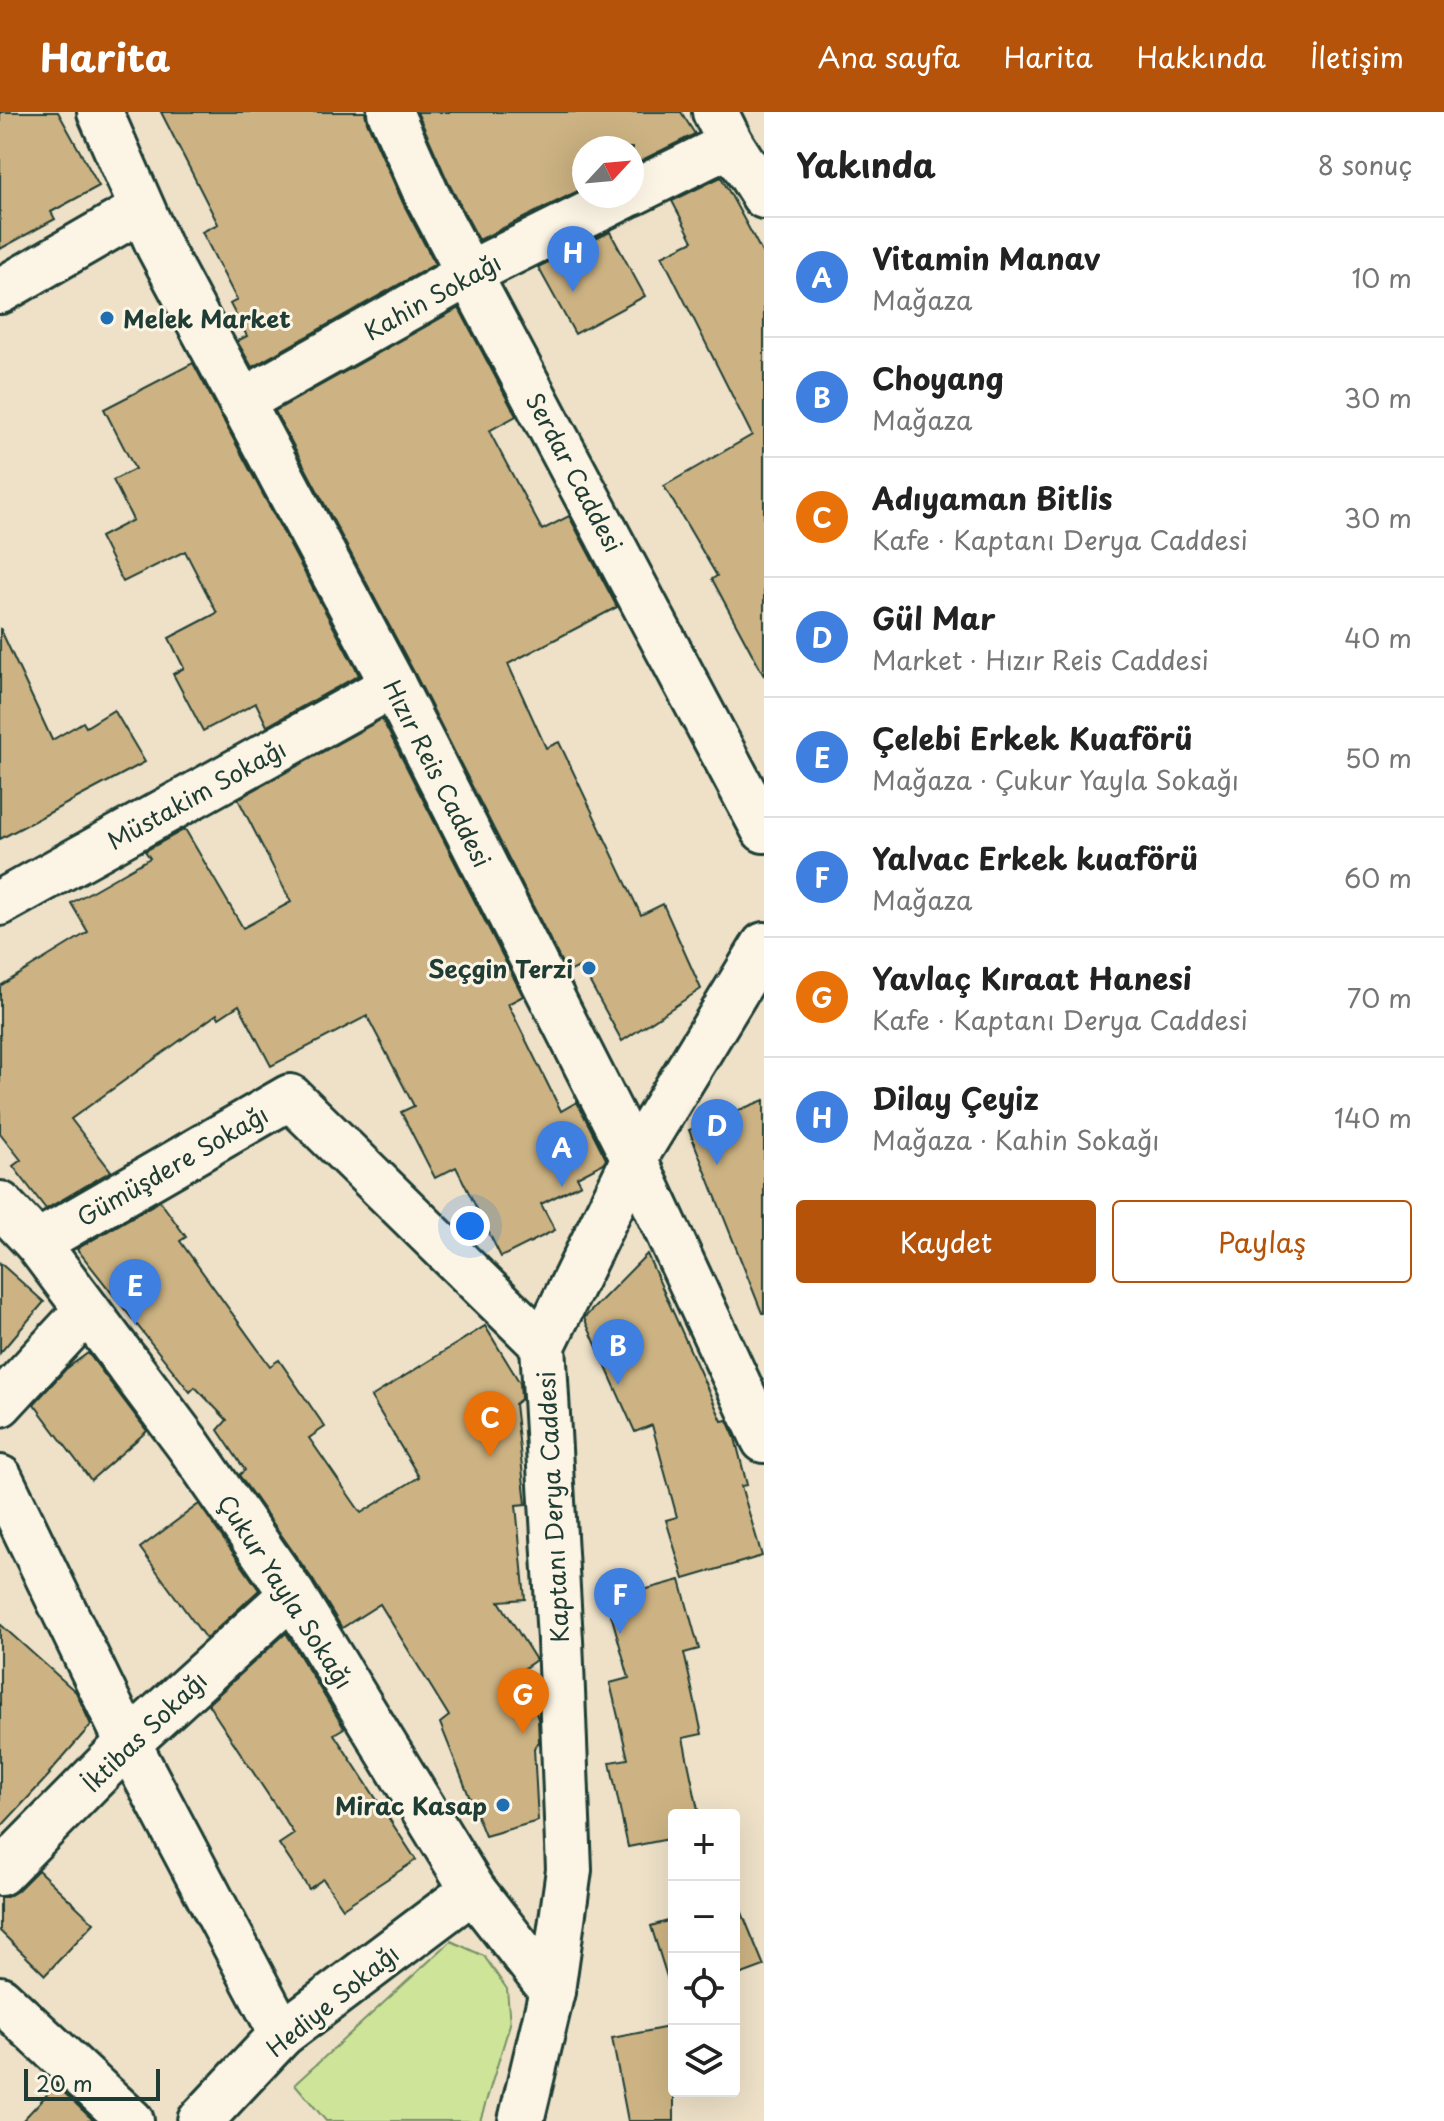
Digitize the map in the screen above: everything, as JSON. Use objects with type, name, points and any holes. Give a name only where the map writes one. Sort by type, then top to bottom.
[{"type":"street","name":"Hızır Reis Caddesi","points":[[100,112],[159,247],[393,685],[634,1159],[764,1440]]},
{"type":"street","name":"Serdar Caddesi","points":[[390,112],[426,193],[764,830]]},
{"type":"street","points":[[644,184],[723,128],[764,196]]},
{"type":"street","name":"Kahin Sokağı","points":[[241,402],[470,273],[601,208]]},
{"type":"street","points":[[0,291],[142,209]]},
{"type":"street","name":"Müstakim Sokağı","points":[[1,900],[393,685]]},
{"type":"street","name":"Kaptanı Derya Caddesi","points":[[521,2121],[552,1991],[569,1870],[543,1345],[634,1159],[764,945]]},
{"type":"street","name":"Gümüşdere Sokağı","points":[[37,1243],[290,1097],[543,1345]]},
{"type":"street","name":"Çukur Yayla Sokağı","points":[[0,1204],[37,1243],[187,1443],[292,1594],[473,1890],[552,1991]]},
{"type":"street","points":[[0,1404],[87,1310]]},
{"type":"street","points":[[0,1478],[128,1743],[282,2034]]},
{"type":"street","name":"İktibas Sokağı","points":[[0,1873],[128,1743],[292,1594]]},
{"type":"street","name":"Hediye Sokağı","points":[[200,2121],[282,2034],[473,1890]]},
{"type":"street","points":[[0,1999],[131,2121]]},
{"type":"green space","points":[[451,1941],[484,1956],[507,1989],[510,2024],[480,2121],[326,2121],[295,2084]]},
{"type":"building","points":[[0,112],[58,112],[99,186],[51,212],[55,219],[0,249]]},
{"type":"building","points":[[161,112],[365,112],[403,203],[435,264],[252,367],[237,341],[247,336],[230,304],[237,300],[202,232],[218,224]]},
{"type":"building","points":[[417,112],[681,112],[695,134],[644,159],[644,136],[572,136],[572,194],[479,240],[448,182]]},
{"type":"building","points":[[721,177],[764,256],[764,676],[712,579],[717,576],[664,486],[752,435],[662,256],[693,241],[672,201]]},
{"type":"building","points":[[610,232],[645,296],[575,334],[538,267]]},
{"type":"building","points":[[459,308],[516,416],[489,431],[542,530],[569,516],[617,607],[508,664],[546,748],[559,742],[641,915],[663,904],[701,989],[622,1041],[581,966],[567,973],[415,674],[275,411]]},
{"type":"building","points":[[193,363],[359,675],[267,726],[256,703],[203,731],[173,674],[184,668],[169,638],[217,613],[185,551],[123,582],[100,537],[133,520],[113,480],[135,469],[104,409]]},
{"type":"building","points":[[0,628],[52,740],[83,722],[86,727],[114,710],[145,762],[0,839]]},
{"type":"building","points":[[382,719],[523,996],[508,1004],[561,1111],[577,1102],[606,1159],[604,1163],[577,1177],[581,1184],[541,1204],[555,1230],[501,1257],[456,1167],[435,1178],[401,1112],[414,1106],[367,1016],[271,1066],[239,1005],[219,1018],[217,1014],[71,1119],[111,1171],[46,1209],[13,1166],[21,1160],[0,1133],[0,986],[88,932],[71,903],[150,858],[145,851],[185,829],[243,928],[291,902],[238,799]]},
{"type":"building","points":[[764,1100],[764,1313],[762,1313],[689,1130]]},
{"type":"building","points":[[160,1201],[186,1237],[180,1241],[270,1366],[279,1360],[325,1427],[309,1438],[361,1513],[419,1477],[371,1397],[485,1326],[520,1383],[521,1399],[515,1404],[526,1504],[516,1505],[525,1599],[499,1601],[536,1660],[522,1670],[538,1719],[539,1742],[534,1748],[538,1821],[485,1836],[440,1723],[449,1716],[380,1604],[342,1628],[313,1580],[239,1475],[245,1470],[218,1430],[227,1420],[195,1387],[190,1392],[77,1249]]},
{"type":"building","points":[[647,1254],[722,1421],[727,1420],[735,1438],[747,1485],[741,1486],[762,1556],[684,1579],[666,1520],[677,1517],[652,1425],[635,1432],[584,1318]]},
{"type":"building","points":[[0,1263],[44,1302],[0,1353]]},
{"type":"building","points":[[88,1353],[147,1431],[91,1480],[34,1404],[66,1369]]},
{"type":"building","points":[[199,1504],[259,1590],[206,1639],[140,1548]]},
{"type":"building","points":[[680,1580],[699,1649],[684,1653],[702,1734],[683,1738],[698,1809],[668,1809],[668,1839],[628,1847],[610,1762],[628,1759],[610,1683],[629,1678],[607,1600]]},
{"type":"building","points":[[0,1624],[76,1692],[91,1725],[0,1828]]},
{"type":"building","points":[[286,1633],[344,1728],[334,1734],[416,1860],[343,1908],[323,1879],[309,1889],[279,1844],[294,1834],[208,1704]]},
{"type":"building","points":[[38,1870],[94,1923],[45,1975],[0,1931],[0,1897],[17,1891]]},
{"type":"building","points":[[740,1908],[764,1966],[740,1975]]},
{"type":"building","points":[[668,1921],[668,1980],[651,1926]]},
{"type":"building","points":[[668,2027],[668,2097],[674,2097],[674,2121],[628,2121],[612,2038]]},
{"type":"building","points":[[56,2085],[94,2121],[22,2121]]},
{"type":"place","name":"Dilay Çeyiz","points":[[573,292]]},
{"type":"place","name":"Melek Market","points":[[107,318]]},
{"type":"place","name":"Seçgin Terzi","points":[[589,968]]},
{"type":"place","name":"Gül Mar","points":[[717,1165]]},
{"type":"place","name":"Vitamin Manav","points":[[562,1187]]},
{"type":"place","name":"Çelebi Erkek Kuaförü","points":[[135,1325]]},
{"type":"place","name":"Choyang","points":[[618,1385]]},
{"type":"place","name":"Adıyaman Bitlis","points":[[490,1457]]},
{"type":"place","name":"Yalvac Erkek kuaförü","points":[[620,1634]]},
{"type":"place","name":"Yavlaç Kıraat Hanesi","points":[[523,1734]]},
{"type":"place","name":"Mirac Kasap","points":[[503,1805]]}]
